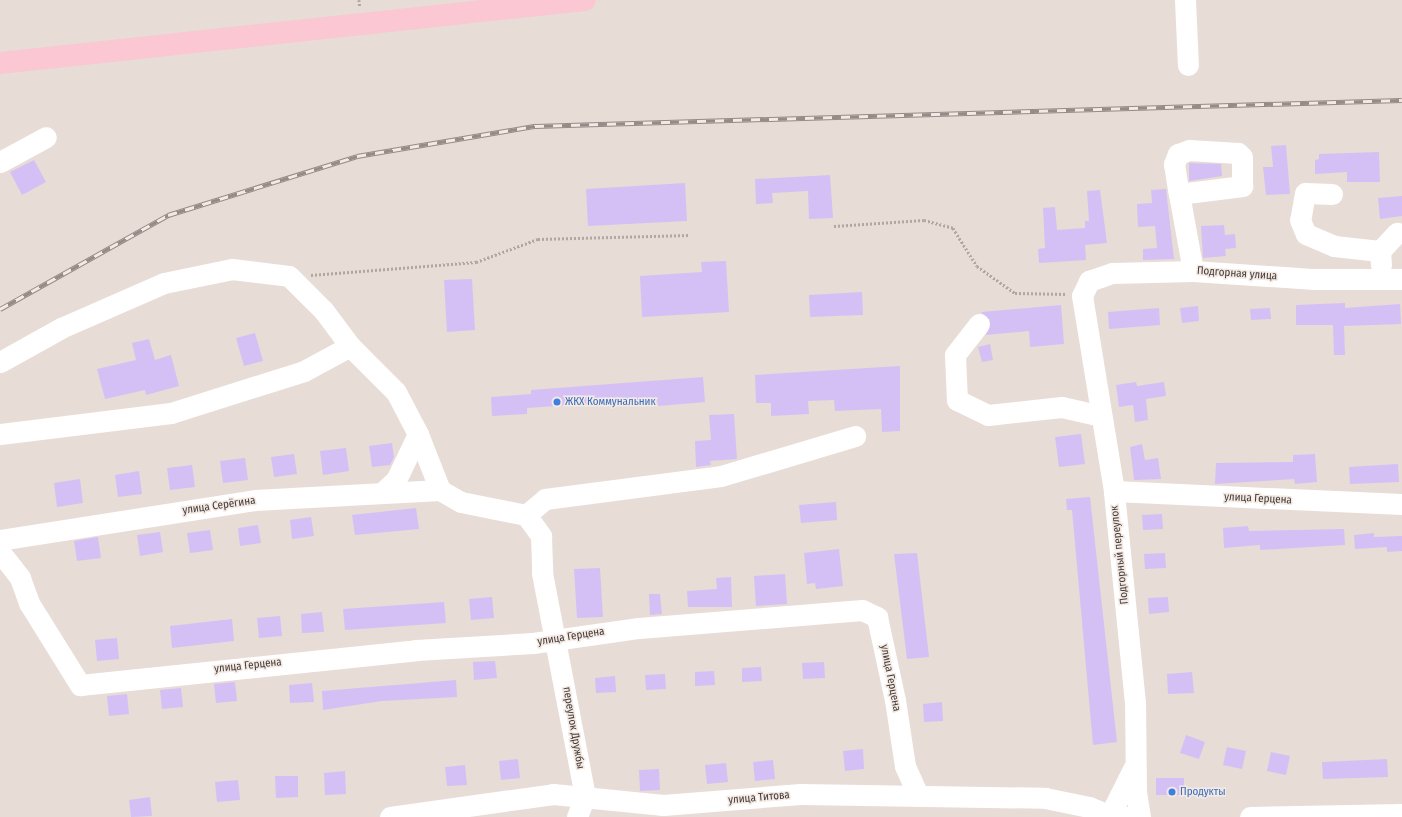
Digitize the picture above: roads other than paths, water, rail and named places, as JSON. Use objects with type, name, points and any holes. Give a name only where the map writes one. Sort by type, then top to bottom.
[{"type":"main road","points":[[0,63],[585,0]]},
{"type":"street","points":[[1186,0],[1188,64]]},
{"type":"street","points":[[0,162],[46,137]]},
{"type":"street","points":[[1332,194],[1305,193],[1300,220],[1306,234],[1334,246],[1380,251]]},
{"type":"street","points":[[1179,194],[1193,271]]},
{"type":"street","points":[[1380,251],[1397,233]]},
{"type":"street","points":[[1380,251],[1392,279]]},
{"type":"street","points":[[0,362],[61,328],[164,283],[232,269],[289,276],[324,311],[350,346],[396,392],[418,434],[440,490],[461,502],[526,516],[541,536],[542,573],[550,614],[557,638]]},
{"type":"street","name":"Подгорная улица","points":[[1082,296],[1089,282],[1112,273],[1193,271],[1312,279],[1392,279]]},
{"type":"street","name":"Подгорный переулок","points":[[1082,296],[1100,416],[1114,491],[1138,757],[1136,793],[1140,817]]},
{"type":"street","points":[[979,324],[955,355],[957,400],[988,415],[1062,407],[1100,416]]},
{"type":"street","points":[[0,434],[171,413],[304,372],[350,346]]},
{"type":"street","points":[[384,492],[396,480],[418,434]]},
{"type":"street","points":[[526,516],[545,499],[721,476],[855,436]]},
{"type":"street","name":"улица Серёгина","points":[[0,540],[256,500],[440,490]]},
{"type":"street","name":"улица Герцена","points":[[1114,491],[1402,504]]},
{"type":"street","name":"улица Герцена","points":[[0,552],[20,578],[29,603],[80,685],[408,651],[534,643],[557,638],[862,610],[877,617],[895,700],[905,766],[918,795]]},
{"type":"street","name":"переулок Дружбы","points":[[557,638],[585,796]]},
{"type":"street","points":[[1115,817],[1138,757]]},
{"type":"street","name":"улица Титова","points":[[390,817],[554,794],[663,805],[801,794],[1045,798],[1089,807],[1115,817]]},
{"type":"street","points":[[577,817],[585,796]]},
{"type":"street","points":[[1250,817],[1402,814]]},
{"type":"railway","points":[[0,309],[168,215],[357,156],[535,126],[1402,100]]},
{"type":"place","name":"ЖКХ Коммунальник","points":[[557,402]]},
{"type":"place","name":"Продукты","points":[[1172,792]]}]
